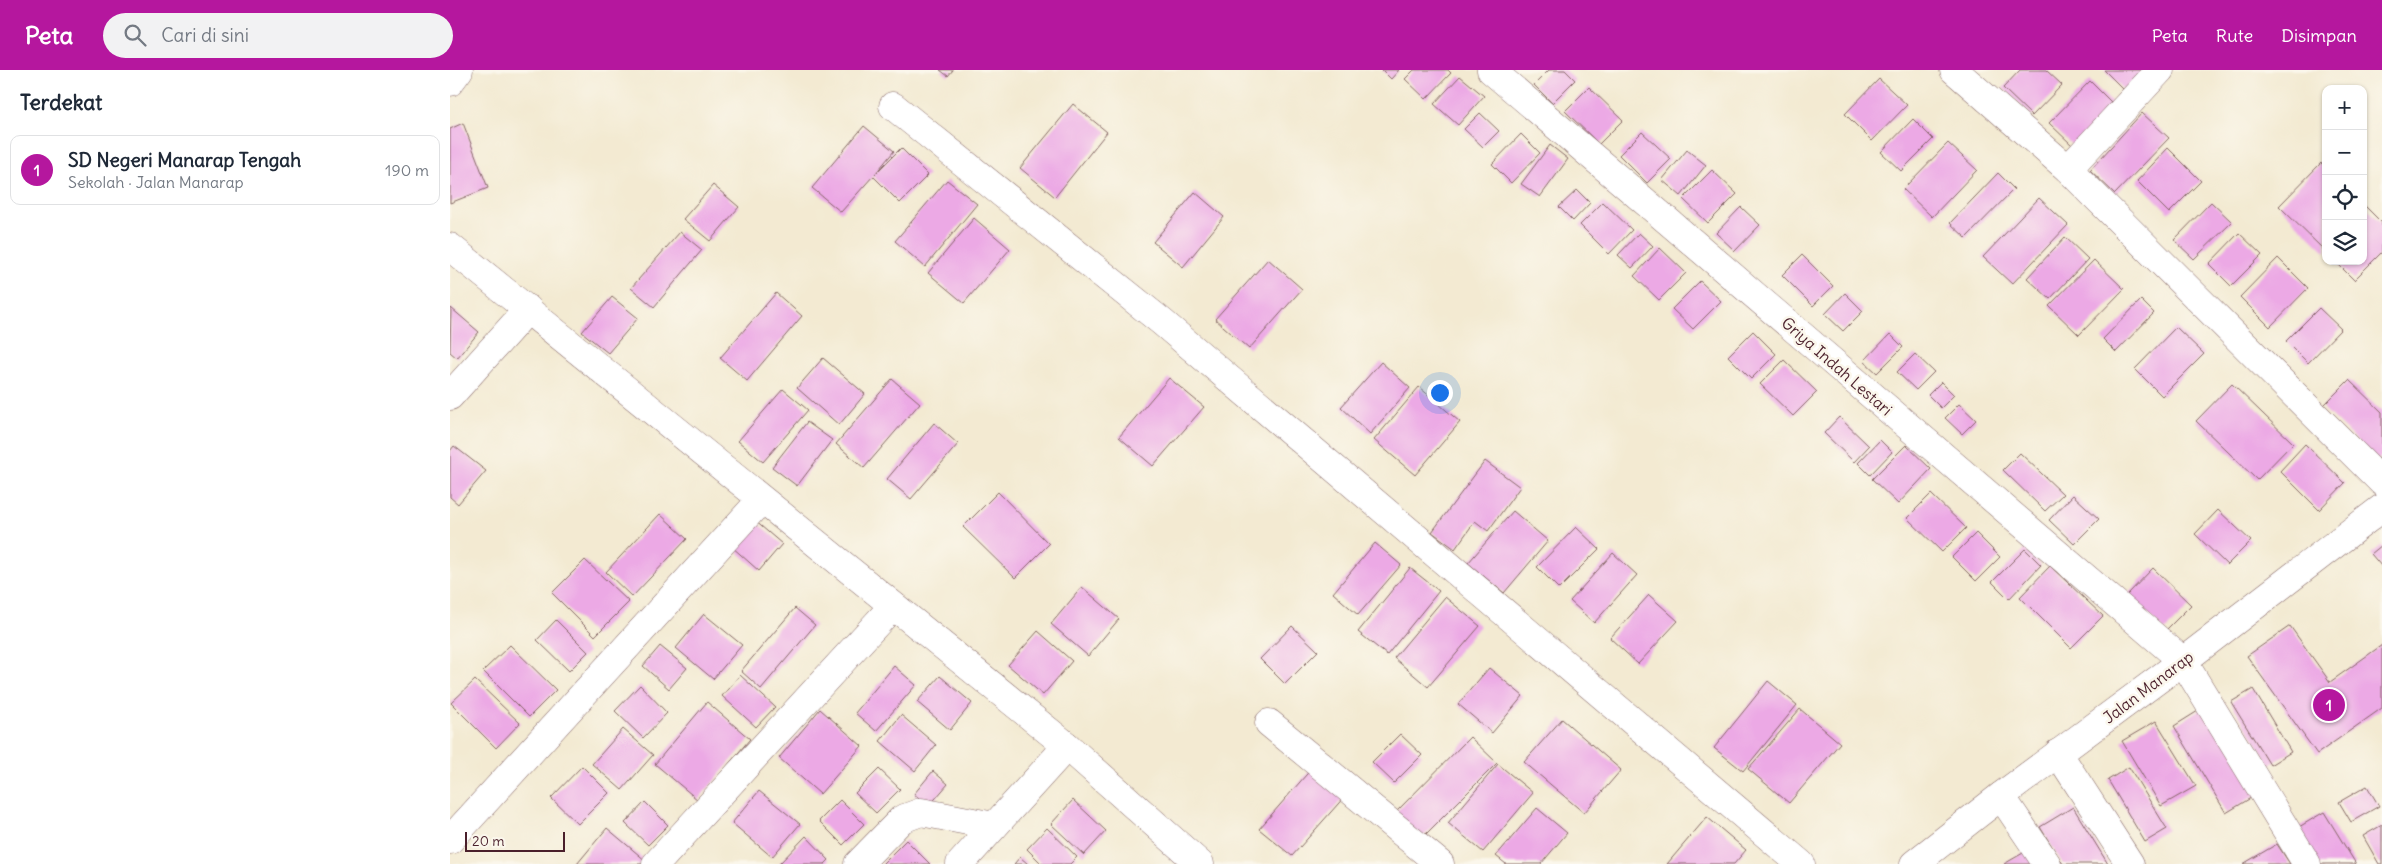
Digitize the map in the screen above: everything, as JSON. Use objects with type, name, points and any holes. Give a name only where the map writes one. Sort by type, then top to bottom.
[{"type":"street","points":[[450,82],[459,70]]},
{"type":"street","name":"Griya Indah Lestari","points":[[1491,70],[2183,661],[2307,864]]},
{"type":"street","points":[[1954,70],[2068,169],[2382,482]]},
{"type":"street","points":[[2068,169],[2160,70]]},
{"type":"street","points":[[893,106],[1162,322],[1801,864]]},
{"type":"street","points":[[450,247],[1067,746],[1200,864]]},
{"type":"street","points":[[450,396],[528,309]]},
{"type":"street","points":[[450,840],[761,500]]},
{"type":"street","name":"Jalan Manarap","points":[[1914,864],[2382,508]]},
{"type":"street","points":[[656,864],[893,606]]},
{"type":"street","points":[[1268,723],[1440,864]]},
{"type":"street","points":[[960,864],[1067,746]]},
{"type":"street","points":[[2058,753],[2130,864]]},
{"type":"street","points":[[2001,796],[2047,864]]},
{"type":"street","points":[[858,864],[902,819],[921,812],[994,826]]},
{"type":"building","points":[[940,70],[953,70],[948,76]]},
{"type":"building","points":[[1382,70],[1399,70],[1391,79]]},
{"type":"building","points":[[1414,70],[1448,70],[1451,73],[1426,99],[1405,79]]},
{"type":"building","points":[[1549,70],[1565,70],[1575,80],[1552,103],[1534,85]]},
{"type":"building","points":[[2020,70],[2046,70],[2062,85],[2032,116],[2003,88]]},
{"type":"building","points":[[2104,70],[2145,70],[2125,91]]},
{"type":"building","points":[[1460,76],[1484,96],[1458,125],[1434,104]]},
{"type":"building","points":[[1879,79],[1907,105],[1872,141],[1845,114]]},
{"type":"building","points":[[2090,81],[2113,104],[2073,146],[2049,123]]},
{"type":"building","points":[[1589,87],[1623,120],[1599,144],[1565,111]]},
{"type":"building","points":[[1073,104],[1107,132],[1055,197],[1020,168]]},
{"type":"building","points":[[1480,113],[1499,131],[1483,147],[1464,129]]},
{"type":"building","points":[[2142,113],[2169,138],[2115,194],[2090,170]]},
{"type":"building","points":[[1913,119],[1933,139],[1901,171],[1881,152]]},
{"type":"building","points":[[463,123],[488,188],[450,203],[450,129]]},
{"type":"building","points":[[864,126],[894,151],[875,174],[901,148],[928,175],[900,203],[873,176],[841,212],[812,188]]},
{"type":"building","points":[[1642,132],[1671,159],[1647,183],[1619,155]]},
{"type":"building","points":[[1521,134],[1540,153],[1511,183],[1492,164]]},
{"type":"building","points":[[1948,143],[1977,170],[1932,217],[1903,189]]},
{"type":"building","points":[[1550,145],[1568,159],[1540,197],[1521,184]]},
{"type":"building","points":[[2168,148],[2201,181],[2169,213],[2137,181]]},
{"type":"building","points":[[1687,150],[1706,165],[1681,196],[1662,180]]},
{"type":"building","points":[[2321,163],[2322,248],[2279,206]]},
{"type":"building","points":[[1712,170],[1737,194],[1708,223],[1683,199]]},
{"type":"building","points":[[1998,173],[2014,189],[1966,238],[1950,223]]},
{"type":"building","points":[[947,180],[977,204],[925,267],[895,241]]},
{"type":"building","points":[[713,185],[739,207],[710,241],[683,219]]},
{"type":"building","points":[[1577,190],[1590,203],[1573,221],[1559,207]]},
{"type":"building","points":[[1195,192],[1224,217],[1183,267],[1153,242]]},
{"type":"building","points":[[2039,198],[2068,225],[2012,284],[1983,257]]},
{"type":"building","points":[[1603,202],[1632,230],[1609,254],[1580,225]]},
{"type":"building","points":[[2211,202],[2232,222],[2194,259],[2174,240]]},
{"type":"building","points":[[1741,207],[1760,225],[1735,251],[1716,233]]},
{"type":"building","points":[[2367,208],[2382,223],[2382,252],[2354,280],[2339,265],[2367,265]]},
{"type":"building","points":[[974,218],[1010,249],[964,303],[928,273]]},
{"type":"building","points":[[680,232],[702,250],[654,307],[631,288]]},
{"type":"building","points":[[1639,233],[1653,246],[1632,268],[1618,255]]},
{"type":"building","points":[[2239,233],[2262,255],[2231,286],[2209,264]]},
{"type":"building","points":[[2065,237],[2088,259],[2050,299],[2027,278]]},
{"type":"building","points":[[1660,248],[1686,273],[1659,300],[1634,276]]},
{"type":"building","points":[[1802,255],[1833,286],[1813,306],[1782,275]]},
{"type":"building","points":[[2278,258],[2308,288],[2270,327],[2240,297]]},
{"type":"building","points":[[1268,259],[1302,289],[1249,349],[1215,319]]},
{"type":"building","points":[[2094,260],[2124,289],[2079,335],[2049,306]]},
{"type":"building","points":[[1700,281],[1721,301],[1693,329],[1672,309]]},
{"type":"building","points":[[776,293],[802,316],[747,381],[720,358]]},
{"type":"building","points":[[1845,293],[1863,311],[1843,331],[1825,314]]},
{"type":"building","points":[[612,297],[638,318],[608,353],[582,332]]},
{"type":"building","points":[[2141,300],[2154,313],[2116,352],[2103,339]]},
{"type":"building","points":[[451,308],[479,332],[457,358],[450,352]]},
{"type":"building","points":[[2319,308],[2341,329],[2308,363],[2286,341]]},
{"type":"building","points":[[2176,327],[2204,354],[2162,396],[2135,369]]},
{"type":"building","points":[[1753,331],[1776,354],[1751,379],[1728,356]]},
{"type":"building","points":[[1890,334],[1903,347],[1877,373],[1864,361]]},
{"type":"building","points":[[1915,354],[1934,372],[1916,390],[1897,372]]},
{"type":"building","points":[[823,358],[865,394],[839,425],[797,388]]},
{"type":"building","points":[[1784,360],[1817,392],[1793,416],[1760,384]]},
{"type":"building","points":[[1381,362],[1410,388],[1370,434],[1341,407]]},
{"type":"building","points":[[1169,378],[1204,407],[1153,466],[1119,437]]},
{"type":"building","points":[[892,379],[920,403],[864,468],[836,444]]},
{"type":"building","points":[[2349,380],[2382,412],[2382,456],[2377,461],[2322,407]]},
{"type":"building","points":[[1941,382],[1954,395],[1941,408],[1928,395]]},
{"type":"building","points":[[2232,384],[2293,443],[2257,480],[2196,421]]},
{"type":"building","points":[[1419,387],[1460,422],[1415,475],[1374,440]]},
{"type":"building","points":[[783,389],[808,410],[763,462],[738,441]]},
{"type":"building","points":[[1959,404],[1976,420],[1962,434],[1945,418]]},
{"type":"building","points":[[1839,417],[1869,446],[1854,462],[1824,433]]},
{"type":"building","points":[[807,422],[832,440],[797,486],[772,467]]},
{"type":"building","points":[[934,423],[958,444],[911,499],[887,479]]},
{"type":"building","points":[[1880,440],[1892,452],[1870,475],[1858,463]]},
{"type":"building","points":[[2305,444],[2345,483],[2319,510],[2280,471]]},
{"type":"building","points":[[1906,445],[1931,469],[1898,504],[1872,479]]},
{"type":"building","points":[[454,446],[486,471],[458,504],[450,497],[450,451]]},
{"type":"building","points":[[2020,453],[2063,494],[2045,511],[2003,470]]},
{"type":"building","points":[[1485,461],[1520,487],[1488,531],[1475,521],[1455,549],[1432,532]]},
{"type":"building","points":[[998,492],[1049,544],[1015,578],[963,527]]},
{"type":"building","points":[[1931,494],[1966,528],[1942,552],[1907,518]]},
{"type":"building","points":[[2073,495],[2099,519],[2074,544],[2049,520]]},
{"type":"building","points":[[2218,510],[2251,541],[2227,565],[2195,534]]},
{"type":"building","points":[[1513,511],[1548,541],[1504,593],[1468,563]]},
{"type":"building","points":[[660,514],[687,539],[632,597],[606,572]]},
{"type":"building","points":[[754,520],[782,544],[759,571],[731,546]]},
{"type":"building","points":[[1576,527],[1599,549],[1559,589],[1537,567]]},
{"type":"building","points":[[1976,533],[2000,557],[1976,581],[1952,557]]},
{"type":"building","points":[[1375,543],[1401,565],[1358,615],[1333,593]]},
{"type":"building","points":[[2382,545],[2382,567],[2371,554]]},
{"type":"building","points":[[2025,549],[2041,565],[2009,599],[1992,582]]},
{"type":"building","points":[[1613,553],[1637,575],[1594,623],[1570,601]]},
{"type":"building","points":[[585,560],[629,602],[595,636],[552,593]]},
{"type":"building","points":[[2050,566],[2103,616],[2071,648],[2020,597]]},
{"type":"building","points":[[1410,568],[1439,591],[1387,655],[1358,632]]},
{"type":"building","points":[[2153,568],[2191,605],[2165,631],[2127,595]]},
{"type":"building","points":[[1082,587],[1119,619],[1088,656],[1051,624]]},
{"type":"building","points":[[1649,595],[1678,621],[1638,664],[1610,638]]},
{"type":"building","points":[[1445,597],[1480,626],[1428,687],[1394,658]]},
{"type":"building","points":[[795,608],[815,625],[761,689],[741,671]]},
{"type":"building","points":[[704,614],[742,645],[713,679],[676,648]]},
{"type":"building","points":[[556,620],[588,652],[569,671],[537,640]]},
{"type":"building","points":[[1292,626],[1318,651],[1285,684],[1260,659]]},
{"type":"building","points":[[2290,626],[2330,682],[2382,645],[2382,708],[2317,754],[2247,656]]},
{"type":"building","points":[[1038,631],[1072,661],[1043,695],[1008,665]]},
{"type":"building","points":[[510,645],[556,690],[529,717],[483,671]]},
{"type":"building","points":[[660,646],[687,668],[669,689],[643,666]]},
{"type":"building","points":[[894,666],[916,685],[876,731],[855,713]]},
{"type":"building","points":[[1489,668],[1523,696],[1492,733],[1458,704]]},
{"type":"building","points":[[740,675],[775,707],[756,727],[722,696]]},
{"type":"building","points":[[940,676],[972,703],[950,730],[917,702]]},
{"type":"building","points":[[475,680],[520,723],[496,748],[451,703]]},
{"type":"building","points":[[1768,681],[1797,705],[1743,771],[1714,748]]},
{"type":"building","points":[[640,685],[667,713],[643,738],[615,711]]},
{"type":"building","points":[[2253,689],[2291,752],[2270,765],[2231,702]]},
{"type":"building","points":[[707,702],[750,739],[698,800],[655,764]]},
{"type":"building","points":[[2206,706],[2259,793],[2226,813],[2174,726]]},
{"type":"building","points":[[820,709],[862,746],[820,794],[779,758]]},
{"type":"building","points":[[1800,709],[1840,743],[1789,803],[1748,769]]},
{"type":"building","points":[[901,715],[936,745],[915,771],[880,741]]},
{"type":"building","points":[[1562,719],[1621,770],[1584,813],[1524,762]]},
{"type":"building","points":[[2156,721],[2196,786],[2161,806],[2122,741]]},
{"type":"building","points":[[623,729],[653,755],[622,790],[592,764]]},
{"type":"building","points":[[1400,734],[1422,755],[1394,783],[1372,762]]},
{"type":"building","points":[[1470,737],[1497,763],[1422,838],[1396,812]]},
{"type":"building","points":[[1498,764],[1533,793],[1483,852],[1448,823]]},
{"type":"building","points":[[582,766],[609,793],[578,824],[551,798]]},
{"type":"building","points":[[1313,767],[1346,795],[1292,856],[1259,829]]},
{"type":"building","points":[[2129,767],[2167,829],[2145,842],[2108,780]]},
{"type":"building","points":[[879,769],[900,789],[876,813],[855,793]]},
{"type":"building","points":[[933,771],[948,784],[929,806],[914,794]]},
{"type":"building","points":[[2367,786],[2379,806],[2351,822],[2339,802]]},
{"type":"building","points":[[759,791],[800,824],[772,857],[732,823]]},
{"type":"building","points":[[840,800],[864,824],[843,845],[819,821]]},
{"type":"building","points":[[1073,800],[1106,831],[1084,855],[1051,824]]},
{"type":"building","points":[[645,802],[668,825],[648,845],[625,823]]},
{"type":"building","points":[[2073,807],[2108,864],[2063,864],[2040,827]]},
{"type":"building","points":[[1537,808],[1567,833],[1541,864],[1506,864],[1496,856]]},
{"type":"building","points":[[2324,812],[2356,864],[2314,864],[2294,830]]},
{"type":"building","points":[[1707,817],[1746,850],[1734,864],[1667,864]]},
{"type":"building","points":[[2382,825],[2382,864],[2379,864],[2363,836]]},
{"type":"building","points":[[607,828],[646,861],[643,864],[577,864]]},
{"type":"building","points":[[1047,828],[1077,857],[1070,864],[1042,864],[1027,849]]},
{"type":"building","points":[[806,836],[829,860],[825,864],[779,864]]},
{"type":"building","points":[[906,840],[930,864],[882,864]]},
{"type":"building","points":[[2277,844],[2290,864],[2243,864]]},
{"type":"building","points":[[2030,849],[2039,864],[2004,864]]},
{"type":"building","points":[[1020,857],[1028,864],[1014,864]]},
{"type":"place","name":"SD Negeri Manarap Tengah","points":[[2329,705]]}]
